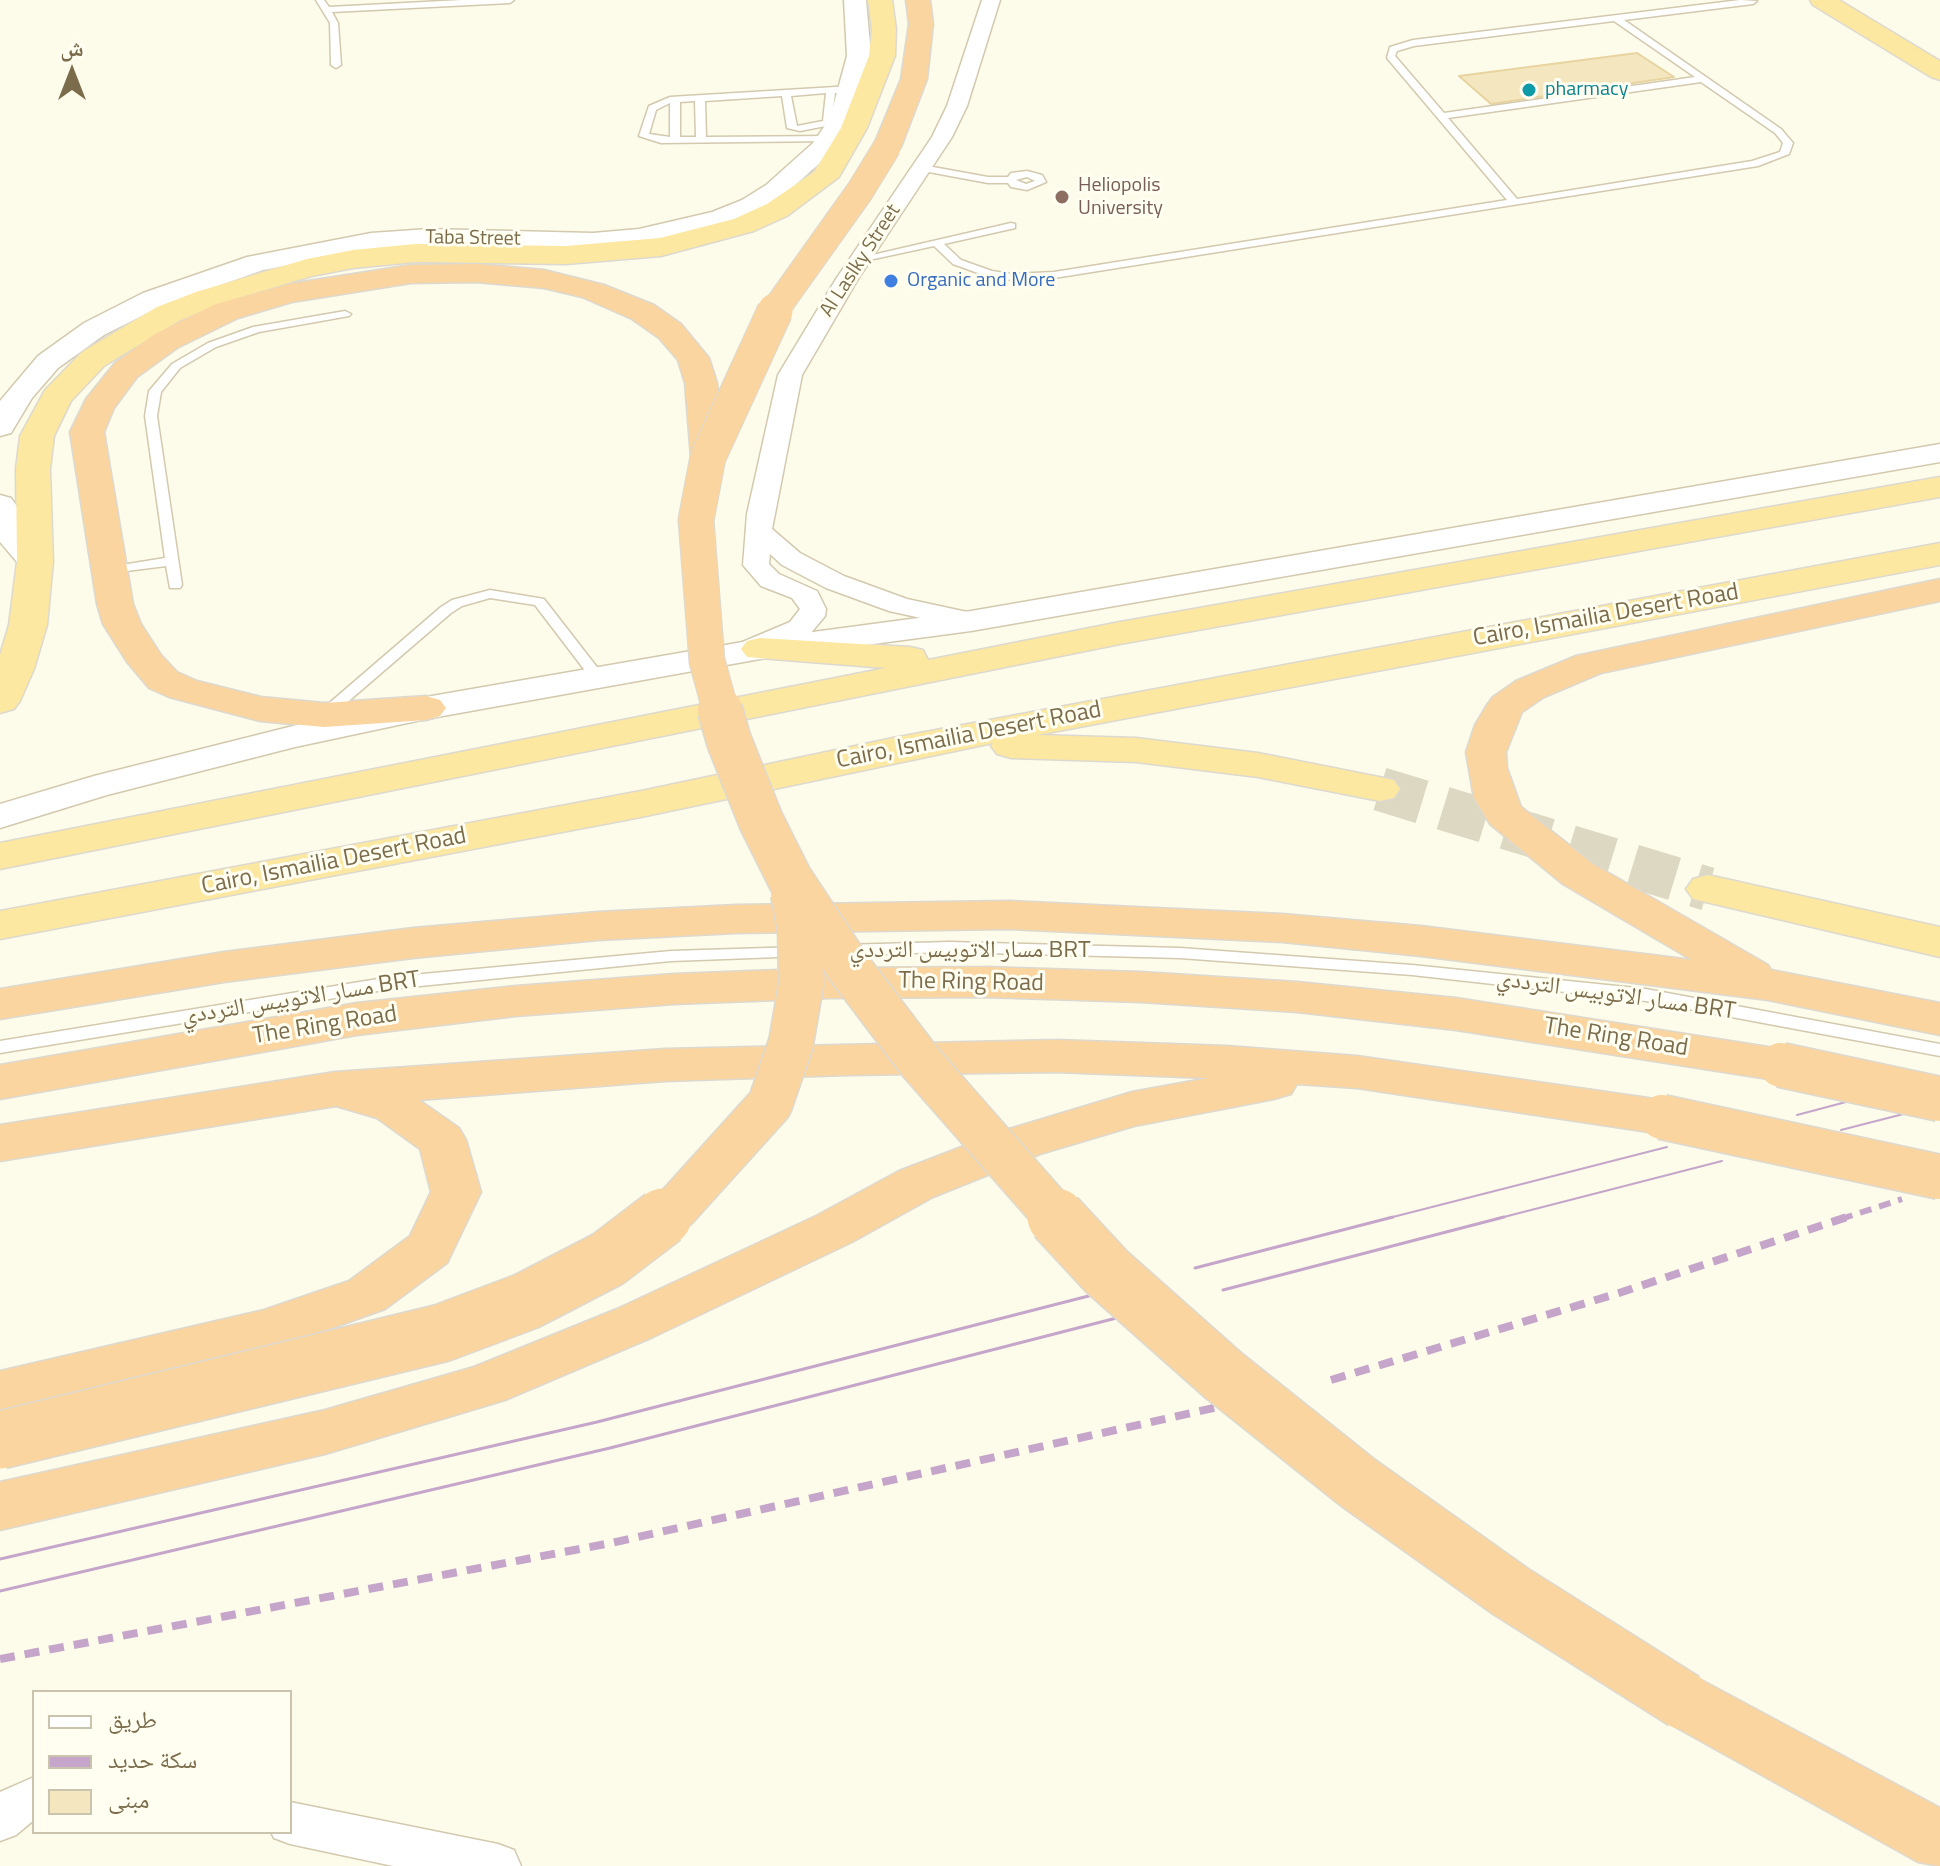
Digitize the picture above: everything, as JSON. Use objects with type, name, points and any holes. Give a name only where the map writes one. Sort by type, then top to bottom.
[{"type":"highway","points":[[0,701],[15,669],[28,625],[35,562],[33,469],[37,436],[57,397],[93,359],[132,333],[207,298],[307,268],[353,259],[415,253],[612,253],[661,247],[744,225],[777,210],[825,177],[854,128],[870,56],[884,29],[880,0]]},
{"type":"highway","points":[[918,0],[921,24],[914,79],[887,147],[860,191],[772,315],[708,457],[696,520],[707,661],[729,741],[761,821],[790,879],[849,968],[921,1063],[1007,1164],[1107,1272],[1223,1375],[1357,1482],[1510,1591],[1684,1701],[1940,1841]]},
{"type":"highway","points":[[1822,0],[1940,72]]},
{"type":"highway","points":[[426,708],[324,715],[230,703],[163,680],[146,662],[122,624],[108,571],[87,432],[98,406],[126,370],[166,341],[227,311],[289,293],[411,274],[476,273],[544,279],[593,291],[643,312],[670,331],[693,358],[701,383],[708,457]]},
{"type":"highway","points":[[0,856],[1120,633],[1940,487]]},
{"type":"highway","name":"Cairo, Ismailia Desert Road","points":[[0,925],[641,804],[893,750],[1940,554]]},
{"type":"highway","points":[[1768,985],[1578,874],[1505,815],[1495,798],[1487,768],[1486,752],[1495,725],[1507,705],[1530,689],[1590,664],[1940,590]]},
{"type":"highway","points":[[752,651],[973,662]]},
{"type":"highway","points":[[893,750],[1014,745],[1136,750],[1258,765],[1380,789]]},
{"type":"highway","points":[[0,1440],[442,1333],[527,1301],[608,1259],[677,1207],[770,1104],[791,1043],[801,985],[800,930],[790,879]]},
{"type":"highway","points":[[1708,889],[1940,942]]},
{"type":"highway","points":[[0,1004],[224,967],[413,943],[598,926],[873,915],[1009,915],[1282,928],[1604,962],[1768,985],[1940,1019]]},
{"type":"highway","name":"The Ring Road","points":[[0,1082],[357,1019],[516,1001],[674,989],[985,982],[1141,987],[1297,997],[1544,1026],[1781,1065],[1940,1099]]},
{"type":"highway","points":[[0,1143],[335,1089],[665,1065],[1056,1056],[1227,1062],[1357,1072],[1662,1117],[1940,1177]]},
{"type":"highway","points":[[0,1506],[325,1432],[486,1385],[620,1330],[834,1229],[916,1184],[1023,1142],[1132,1109],[1244,1086],[1357,1072]]},
{"type":"highway","points":[[0,1393],[268,1330],[367,1295],[429,1249],[456,1192],[442,1140],[394,1106],[335,1089]]},
{"type":"street","name":"Taba Street","points":[[0,427],[19,394],[48,362],[94,329],[153,299],[203,280],[313,250],[371,241],[429,237],[593,241],[681,229],[751,205],[775,190],[831,138],[842,89],[870,56],[855,0]]},
{"type":"street","name":"Al Laslky Street","points":[[752,651],[800,628],[813,609],[808,597],[770,580],[756,565],[760,514],[790,375],[860,259],[922,168],[957,106],[991,0]]},
{"type":"street","points":[[0,816],[94,787],[293,737],[426,708],[752,651],[971,621],[1940,453]]},
{"type":"street","points":[[0,505],[11,535],[35,562]]},
{"type":"street","points":[[759,532],[791,559],[835,582],[899,605],[971,621]]},
{"type":"street","points":[[0,1820],[18,1805],[32,1799]]},
{"type":"street","points":[[292,1823],[498,1866]]},
{"type":"lane","points":[[320,0],[328,10],[337,36],[336,65]]},
{"type":"lane","points":[[328,10],[510,0]]},
{"type":"lane","points":[[1515,203],[1390,56],[1393,49],[1413,43],[1753,1]]},
{"type":"lane","points":[[936,242],[957,262],[972,269],[990,274],[1033,277],[1118,267],[1767,162],[1784,154],[1788,143],[1785,137],[1614,17]]},
{"type":"lane","points":[[1441,116],[1703,79]]},
{"type":"lane","points":[[731,139],[751,131],[828,123],[842,89],[675,99],[652,108],[644,136],[656,140],[831,138]]},
{"type":"lane","points":[[786,93],[792,128]]},
{"type":"lane","points":[[700,98],[701,140]]},
{"type":"lane","points":[[675,99],[675,140]]},
{"type":"lane","points":[[922,168],[988,180],[1011,180]]},
{"type":"lane","points":[[860,259],[1011,226]]},
{"type":"lane","points":[[175,585],[151,416],[155,391],[164,378],[193,355],[234,336],[282,324],[345,314]]},
{"type":"lane","points":[[108,571],[171,561]]},
{"type":"lane","points":[[324,715],[446,610],[457,603],[490,594],[539,602],[598,678]]},
{"type":"lane","name":"مسار الاتوبيس الترددي BRT","points":[[0,1047],[390,983],[671,956],[949,947],[1180,953],[1412,970],[1646,995],[1940,1050]]},
{"type":"building","name":"pharmacy","points":[[1637,53],[1674,77],[1491,104],[1459,76]]},
{"type":"tunnel","points":[[1380,789],[1708,889]]},
{"type":"tram line","points":[[1797,1115],[1861,1098]]},
{"type":"tram line","points":[[1841,1130],[1923,1109]]},
{"type":"tram line","points":[[1385,1219],[1667,1147]]},
{"type":"tram line","points":[[1496,1219],[1722,1161]]},
{"type":"tram line","points":[[1195,1268],[1393,1217]]},
{"type":"tram line","points":[[1223,1290],[1504,1217]]},
{"type":"tram line","points":[[0,1559],[597,1422],[1108,1291]]},
{"type":"tram line","points":[[0,1591],[610,1448],[1136,1313]]},
{"type":"railway","points":[[1841,1219],[1902,1199]]},
{"type":"railway","points":[[1841,1219],[1847,1217]]},
{"type":"railway","points":[[1331,1380],[1619,1293],[1841,1219]]},
{"type":"railway","points":[[0,1659],[611,1543],[1236,1403]]},
{"type":"place","name":"pharmacy","points":[[1529,90]]},
{"type":"place","name":"Heliopolis University","points":[[1062,197]]},
{"type":"place","name":"Organic and More","points":[[891,281]]}]
